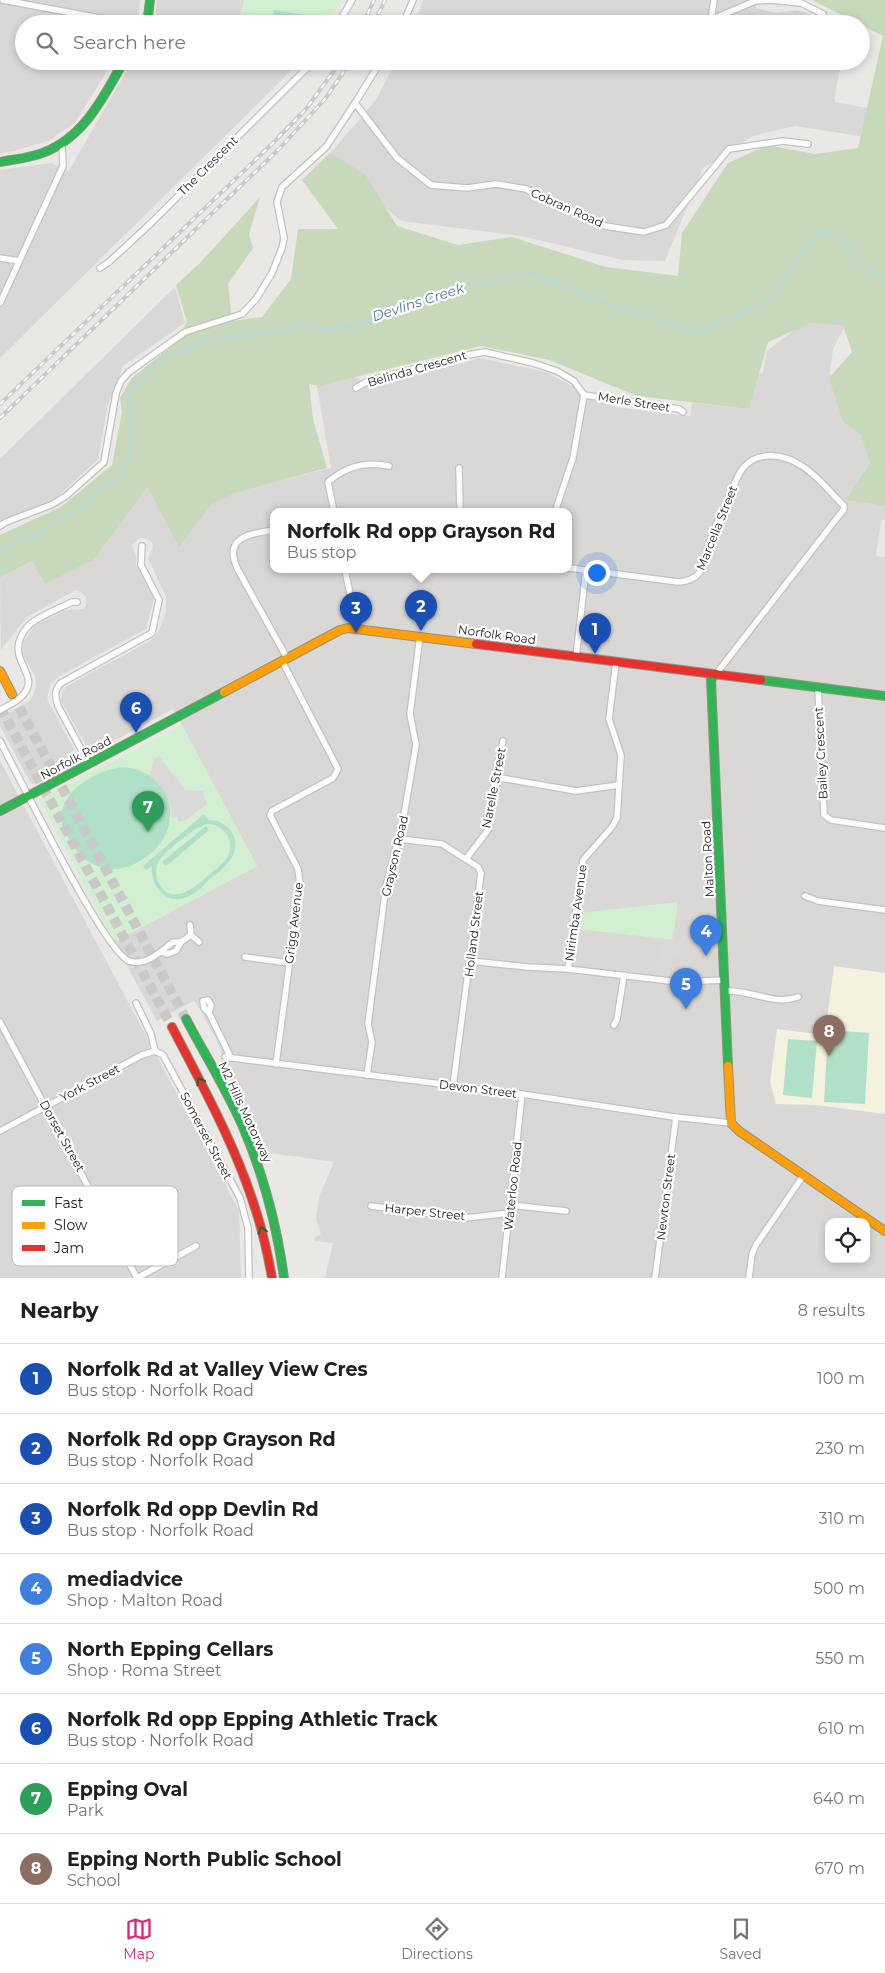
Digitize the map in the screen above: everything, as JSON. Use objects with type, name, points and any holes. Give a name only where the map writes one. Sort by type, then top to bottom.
[{"type":"main road","points":[[148,15],[150,0]]},
{"type":"main road","points":[[0,162],[37,154],[62,144],[77,132],[90,117],[119,70]]},
{"type":"main road","name":"Norfolk Road","points":[[0,811],[340,630],[357,628],[885,696]]},
{"type":"main road","points":[[0,670],[12,694]]},
{"type":"main road","name":"Malton Road","points":[[716,674],[712,679],[724,980],[732,1123]]},
{"type":"main road","name":"M2 Hills Motorway","points":[[186,1019],[234,1111],[259,1167],[276,1226],[284,1278]]},
{"type":"main road","name":"M2 Hills Motorway","points":[[172,1026],[225,1130],[248,1184],[265,1241],[272,1278]]},
{"type":"main road","points":[[732,1123],[739,1131],[885,1231]]},
{"type":"street","points":[[3,0],[84,15]]},
{"type":"street","points":[[343,15],[352,0]]},
{"type":"street","points":[[406,15],[412,0]]},
{"type":"street","points":[[712,15],[714,0]]},
{"type":"street","points":[[723,15],[755,1],[770,0],[801,3],[823,14]]},
{"type":"street","name":"The Crescent","points":[[100,268],[149,225],[305,70]]},
{"type":"street","points":[[0,526],[51,505],[66,496],[104,462],[116,392],[121,381],[129,372],[185,332],[242,314],[256,299],[272,273],[282,248],[284,238],[277,202],[282,187],[326,147],[375,70]]},
{"type":"street","name":"Cobran Road","points":[[355,103],[397,158],[431,185],[467,188],[496,184],[526,189],[605,226],[644,232],[666,224],[729,149],[782,141],[808,144]]},
{"type":"street","points":[[0,303],[63,166],[62,144]]},
{"type":"street","points":[[0,258],[19,260]]},
{"type":"street","name":"Belinda Crescent","points":[[356,388],[368,381],[462,356],[485,352],[533,363],[559,372],[574,381],[584,394]]},
{"type":"street","points":[[556,508],[573,458],[584,394]]},
{"type":"street","name":"Merle Street","points":[[584,394],[680,409],[683,412]]},
{"type":"street","name":"Marcella Street","points":[[586,570],[678,582],[690,580],[696,577],[702,569],[710,541],[740,473],[747,464],[760,457],[779,456],[801,465],[844,506],[843,512],[716,674]]},
{"type":"street","points":[[333,508],[328,482],[338,473],[352,467],[379,464],[389,466]]},
{"type":"street","points":[[459,468],[460,508]]},
{"type":"street","points":[[270,531],[242,537],[233,548],[233,556],[238,570],[284,660]]},
{"type":"street","points":[[89,764],[58,706],[55,699],[56,690],[61,683],[152,633],[159,600],[141,565],[142,546]]},
{"type":"street","points":[[572,568],[586,570],[576,657]]},
{"type":"street","points":[[346,573],[357,628]]},
{"type":"street","points":[[0,710],[22,696],[27,688],[26,675],[15,653],[16,642],[19,637],[29,624],[72,602],[77,602]]},
{"type":"street","name":"Grayson Road","points":[[366,1076],[372,1042],[368,1024],[386,886],[399,839],[416,745],[410,714],[420,636]]},
{"type":"street","name":"Grigg Avenue","points":[[276,1064],[300,876],[270,814],[333,778],[338,769],[284,660]]},
{"type":"street","name":"Nirimba Avenue","points":[[568,969],[581,865],[585,856],[615,823],[617,818],[621,755],[608,719],[616,662]]},
{"type":"street","name":"Bailey Crescent","points":[[818,687],[824,815],[831,820],[885,828]]},
{"type":"street","points":[[0,741],[94,919],[120,954],[126,959],[135,962],[142,961],[162,952],[173,942],[181,942],[191,935]]},
{"type":"street","name":"Narelle Street","points":[[466,859],[488,830],[495,777],[503,741]]},
{"type":"street","points":[[495,777],[576,792],[619,785]]},
{"type":"street","name":"Holland Street","points":[[399,839],[442,844],[478,867],[481,878],[454,1086]]},
{"type":"street","points":[[806,896],[818,901],[885,910]]},
{"type":"street","points":[[190,925],[191,935],[199,942]]},
{"type":"street","points":[[245,957],[290,963]]},
{"type":"street","points":[[470,961],[568,969],[679,982],[724,980]]},
{"type":"street","points":[[614,1025],[617,1019],[624,975]]},
{"type":"street","points":[[725,991],[751,993],[758,997],[788,1001],[798,997]]},
{"type":"street","name":"Somerset Street","points":[[136,1003],[151,1034],[155,1051],[163,1055],[240,1198],[248,1228],[249,1278]]},
{"type":"street","name":"Devon Street","points":[[209,1013],[228,1058],[522,1094],[676,1117],[732,1123]]},
{"type":"street","name":"Dorset Street","points":[[0,1022],[88,1186]]},
{"type":"street","name":"York Street","points":[[0,1131],[142,1055],[155,1051]]},
{"type":"street","name":"Waterloo Road","points":[[502,1278],[522,1094]]},
{"type":"street","name":"Newton Street","points":[[655,1278],[676,1117]]},
{"type":"street","points":[[749,1278],[752,1254],[756,1244],[803,1176]]},
{"type":"street","points":[[510,1205],[566,1211]]},
{"type":"street","name":"Harper Street","points":[[371,1206],[466,1218],[509,1213]]},
{"type":"street","points":[[178,1256],[196,1246]]},
{"type":"street","name":"Dorset Street","points":[[131,1266],[137,1278]]},
{"type":"street","points":[[137,1278],[159,1266]]},
{"type":"shaded area","points":[[0,0],[140,0],[138,15],[15,15],[15,70],[107,70],[75,123],[48,141],[0,153]]},
{"type":"shaded area","points":[[157,0],[341,0],[332,15],[155,15]]},
{"type":"shaded area","points":[[423,0],[756,0],[756,8],[776,13],[797,10],[811,15],[417,15]]},
{"type":"shaded area","points":[[127,70],[292,70],[0,358],[0,170],[51,163],[69,171]]},
{"type":"shaded area","points":[[391,70],[839,70],[834,102],[868,108],[860,136],[795,126],[753,136],[703,168],[665,261],[622,260],[522,236],[401,221],[328,156],[376,100]]},
{"type":"shaded area","points":[[175,287],[185,323],[123,366],[107,408],[98,459],[55,499],[0,521],[0,459]]},
{"type":"shaded area","points":[[807,320],[846,324],[833,349],[830,373],[839,385],[880,390],[870,463],[845,500],[885,506],[885,520],[881,520],[876,556],[885,557],[885,1278],[325,1278],[333,1243],[314,1241],[315,1237],[321,1234],[316,1219],[319,1197],[334,1162],[264,1152],[230,1080],[232,1077],[216,1039],[198,1006],[194,1001],[157,1021],[114,942],[257,866],[173,709],[93,752],[89,750],[61,701],[63,691],[67,686],[150,641],[158,633],[166,612],[166,596],[148,559],[153,547],[152,543],[148,539],[139,538],[132,545],[136,556],[136,564],[154,598],[146,629],[61,675],[51,684],[47,699],[78,757],[77,761],[33,784],[30,782],[0,726],[0,718],[29,701],[36,687],[35,676],[25,659],[22,648],[24,641],[34,626],[66,610],[83,609],[86,606],[86,597],[76,590],[27,617],[1,650],[0,578],[33,561],[45,584],[147,487],[179,546],[211,505],[234,492],[331,468],[317,386],[355,377],[370,387],[480,358],[545,372],[614,407],[690,416],[692,403],[749,409],[753,375],[763,373],[767,351]]},
{"type":"shaded area","points":[[159,756],[185,790],[203,791],[207,804],[186,820],[179,822],[177,816],[172,818],[171,805],[164,790],[149,775],[154,760]]},
{"type":"shaded area","points":[[0,761],[239,1211],[241,1278],[0,1278]]},
{"type":"shaded area","points":[[661,938],[683,941],[682,956],[672,955],[669,976],[657,975]]},
{"type":"shaded area","points":[[834,966],[885,973],[885,1114],[815,1105],[776,1104],[770,1082],[777,1029],[825,1035]]},
{"type":"green space","points":[[244,0],[341,0],[332,15],[241,15]]},
{"type":"green space","points":[[812,0],[885,0],[885,506],[845,500],[870,463],[861,435],[843,422],[829,378],[852,352],[843,325],[811,323],[768,342],[749,409],[637,396],[549,360],[481,346],[319,386],[309,384],[313,419],[327,468],[234,493],[211,505],[179,547],[147,487],[94,559],[45,584],[32,561],[0,578],[0,535],[61,507],[112,465],[122,412],[120,398],[132,378],[173,345],[187,322],[176,285],[201,262],[260,197],[249,234],[253,248],[228,284],[232,321],[262,317],[291,279],[298,229],[338,229],[302,180],[330,153],[365,174],[397,226],[458,245],[512,237],[606,267],[678,276],[682,233],[728,163],[767,145],[815,154],[858,148],[883,36],[870,29],[870,15],[842,15]]},
{"type":"green space","points":[[274,10],[305,15],[273,15]]},
{"type":"green space","points":[[182,725],[257,866],[114,942],[39,799]]},
{"type":"green space","points":[[122,767],[141,771],[155,780],[165,792],[170,806],[170,822],[164,837],[154,851],[132,865],[120,869],[109,869],[99,867],[78,852],[64,831],[62,813],[65,802],[80,785],[100,773]]},
{"type":"green space","points":[[204,814],[208,820],[218,821],[226,826],[235,839],[234,853],[226,866],[187,897],[172,899],[166,896],[154,881],[152,866],[146,870],[143,866]],"holes":[[[208,824],[219,827],[229,840],[230,850],[226,859],[191,889],[177,894],[170,894],[164,890],[156,875],[159,861],[189,834]]]},
{"type":"green space","points":[[206,826],[209,830],[166,866],[162,862]]},
{"type":"green space","points":[[677,902],[672,940],[579,929],[581,913]]},
{"type":"green space","points":[[828,1030],[869,1033],[865,1104],[824,1102]]},
{"type":"green space","points":[[788,1039],[817,1041],[812,1098],[783,1095]]},
{"type":"waterway","name":"Devlins Creek","points":[[0,550],[37,535],[77,509],[119,477],[130,452],[130,392],[160,361],[206,340],[251,335],[277,335],[300,325],[327,330],[341,328],[360,324],[412,302],[471,285],[532,273],[602,302],[699,333],[770,300],[817,232],[833,235],[850,247],[862,264],[885,278]]},
{"type":"tunnel","points":[[12,694],[186,1019]]},
{"type":"tunnel","points":[[0,707],[172,1027]]},
{"type":"railway","points":[[367,15],[374,0]]},
{"type":"railway","points":[[378,15],[385,0]]},
{"type":"railway","points":[[0,404],[272,144],[306,109],[334,70]]},
{"type":"railway","points":[[0,418],[279,149],[325,99],[345,70]]},
{"type":"traffic: fast","points":[[148,15],[150,0]]},
{"type":"traffic: fast","points":[[0,162],[40,154],[59,145],[71,136],[92,114],[119,70]]},
{"type":"traffic: fast","points":[[716,674],[711,679],[728,1066]]},
{"type":"traffic: fast","points":[[761,680],[885,696]]},
{"type":"traffic: fast","points":[[0,811],[224,692]]},
{"type":"traffic: fast","points":[[186,1019],[230,1100],[251,1145],[269,1201],[278,1239],[284,1278]]},
{"type":"traffic: slow","points":[[224,692],[340,630],[348,628],[476,644]]},
{"type":"traffic: slow","points":[[0,671],[12,694]]},
{"type":"traffic: slow","points":[[728,1066],[731,1123],[739,1131],[885,1231]]},
{"type":"traffic: jam","points":[[476,644],[761,680]]},
{"type":"traffic: jam","points":[[172,1027],[239,1163],[259,1219],[272,1278]]},
{"type":"place","name":"Norfolk Rd opp Grayson Rd","points":[[421,631]]},
{"type":"place","name":"Norfolk Rd opp Devlin Rd","points":[[356,633]]},
{"type":"place","name":"Norfolk Rd at Valley View Cres","points":[[595,654]]},
{"type":"place","name":"Norfolk Rd opp Epping Athletic Track","points":[[136,733]]},
{"type":"place","name":"Epping Oval","points":[[148,832]]},
{"type":"place","name":"mediadvice","points":[[706,956]]},
{"type":"place","name":"North Epping Cellars","points":[[686,1009]]},
{"type":"place","name":"Epping North Public School","points":[[829,1056]]}]
